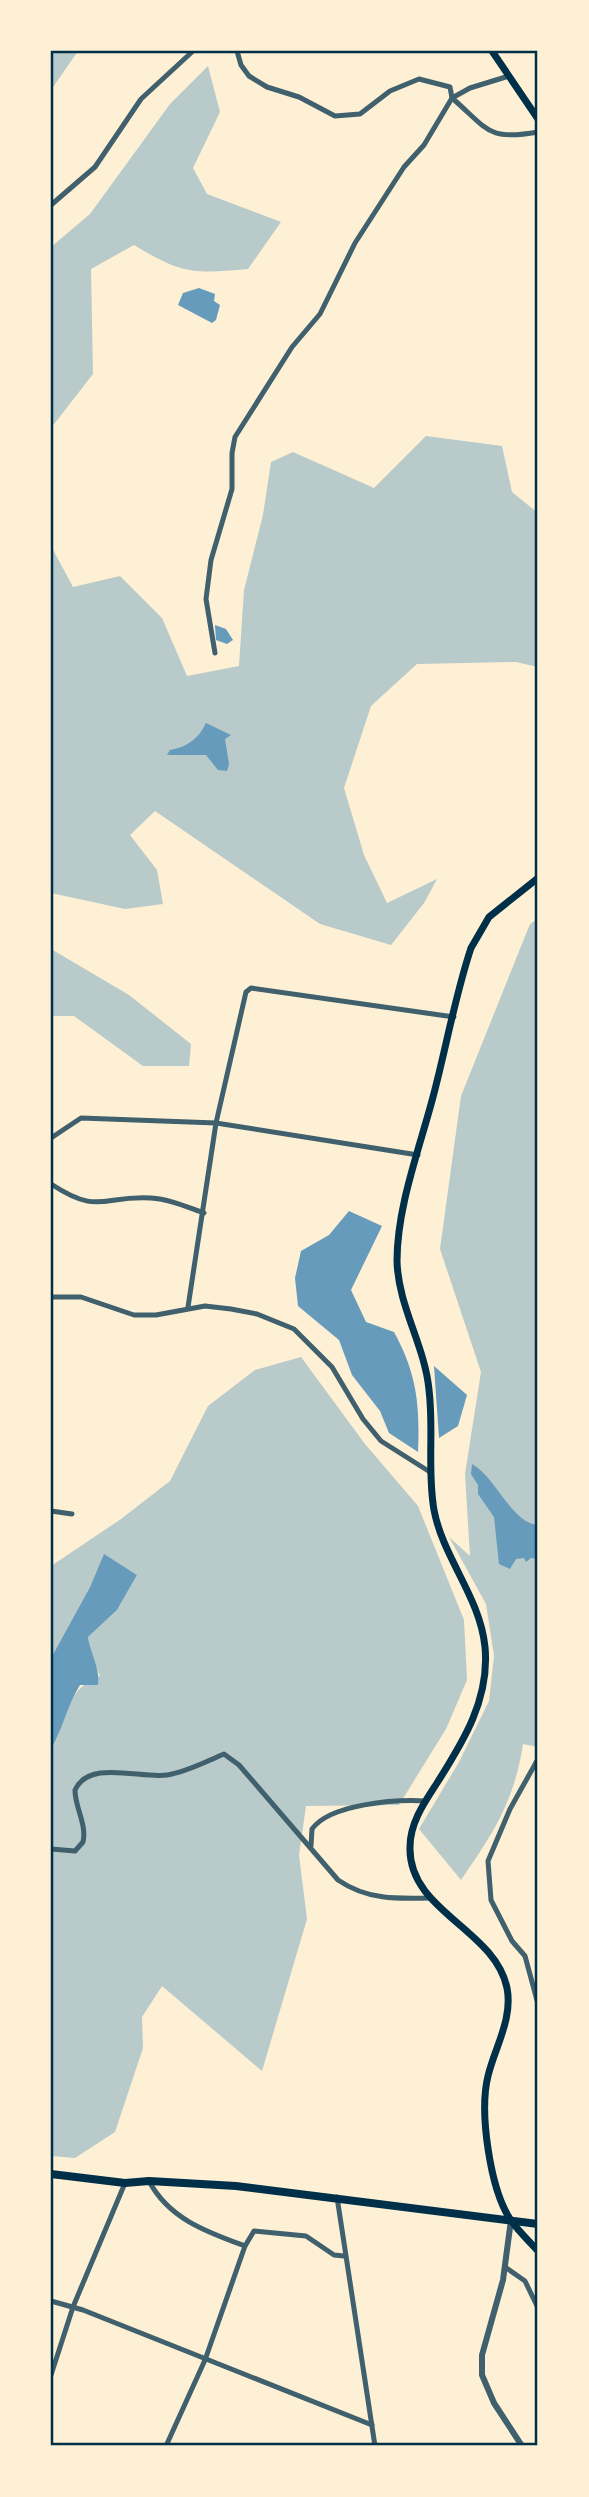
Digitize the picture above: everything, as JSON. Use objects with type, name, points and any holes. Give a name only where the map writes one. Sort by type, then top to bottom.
[{"type":"main road","points":[[492,51],[538,119]]},
{"type":"main road","points":[[538,878],[499,908],[479,932],[465,967],[400,1227],[397,1264],[404,1301],[427,1372],[431,1407],[430,1472],[435,1514],[482,1629],[485,1667],[474,1718],[426,1801],[412,1830],[410,1848],[418,1880],[431,1898],[494,1960],[507,1991],[508,2010],[484,2098],[488,2141],[500,2197],[511,2220],[538,2251]]},
{"type":"main road","points":[[51,2175],[125,2183],[149,2181],[236,2186],[538,2224]]},
{"type":"street","points":[[51,205],[95,167],[141,99],[193,51]]},
{"type":"street","points":[[237,51],[241,65],[249,76],[267,87],[299,97],[335,116],[360,114],[390,91],[419,79],[450,87],[452,99],[499,136],[538,132]]},
{"type":"street","points":[[215,653],[206,599],[211,560],[232,489],[235,437],[292,347],[320,314],[355,243],[404,167],[424,145],[452,99],[470,88],[510,75]]},
{"type":"street","points":[[188,1307],[216,1123],[246,992],[251,988],[454,1017]]},
{"type":"street","points":[[51,1138],[81,1118],[216,1123],[418,1155]]},
{"type":"street","points":[[51,1184],[68,1195],[92,1204],[160,1199],[204,1213]]},
{"type":"street","points":[[51,1297],[81,1297],[134,1315],[156,1315],[188,1307],[231,1309],[257,1314],[294,1329],[332,1367],[363,1419],[381,1441],[430,1472]]},
{"type":"street","points":[[51,1511],[72,1514]]},
{"type":"street","points":[[51,1849],[75,1851],[83,1842],[83,1822],[75,1802],[75,1790],[87,1777],[104,1773],[169,1775],[225,1754],[239,1765],[338,1880],[355,1892],[393,1899],[431,1898]]},
{"type":"street","points":[[538,1759],[510,1809],[488,1861],[492,1900],[512,1941],[525,1956],[536,1986],[538,2004]]},
{"type":"street","points":[[312,1849],[309,1839],[312,1829],[322,1818],[370,1804],[426,1801]]},
{"type":"street","points":[[149,2181],[157,2196],[183,2219],[207,2232],[245,2246]]},
{"type":"street","points":[[51,2375],[73,2307],[125,2183]]},
{"type":"street","points":[[337,2197],[375,2446]]},
{"type":"street","points":[[511,2220],[505,2267],[482,2355],[482,2375],[494,2403],[522,2446]]},
{"type":"street","points":[[166,2446],[205,2360],[245,2246],[254,2231],[306,2236],[334,2255],[344,2256]]},
{"type":"street","points":[[505,2267],[525,2281],[538,2308]]},
{"type":"street","points":[[51,2301],[73,2307],[372,2425]]},
{"type":"shaded area","points":[[51,51],[78,51],[51,90]]},
{"type":"shaded area","points":[[208,66],[220,112],[193,168],[207,194],[281,222],[248,269],[188,270],[164,262],[134,245],[91,269],[93,374],[51,428],[51,247],[90,214],[170,104]]},
{"type":"shaded area","points":[[426,436],[502,446],[512,492],[538,513],[538,667],[516,662],[417,664],[371,706],[344,788],[364,855],[387,903],[437,879],[424,903],[391,945],[320,924],[155,811],[130,835],[157,870],[163,904],[125,909],[51,893],[51,546],[73,587],[120,576],[162,618],[187,676],[239,666],[244,590],[263,515],[271,462],[293,452],[374,488]]},
{"type":"shaded area","points":[[538,919],[538,1747],[523,1744],[514,1783],[501,1816],[461,1880],[419,1829],[459,1762],[489,1701],[494,1656],[486,1604],[449,1537],[470,1556],[465,1474],[481,1372],[440,1249],[461,1096],[530,924]]},
{"type":"shaded area","points":[[51,949],[129,995],[191,1044],[189,1066],[143,1066],[74,1016],[51,1016]]},
{"type":"shaded area","points":[[301,1357],[365,1444],[418,1506],[464,1620],[467,1680],[446,1729],[399,1805],[306,1806],[299,1855],[307,1919],[262,2071],[162,1986],[142,2017],[143,2048],[115,2132],[75,2158],[51,2156],[51,1749],[72,1698],[78,1690],[100,1676],[91,1657],[88,1637],[117,1610],[137,1575],[104,1555],[90,1587],[51,1658],[51,1566],[121,1519],[170,1481],[208,1406],[255,1370]]},
{"type":"water","points":[[199,288],[215,294],[214,301],[220,305],[216,320],[212,323],[178,305],[183,293]]},
{"type":"water","points":[[215,625],[226,629],[233,640],[227,644],[216,640]]},
{"type":"water","points":[[206,723],[231,735],[225,739],[229,764],[227,771],[218,770],[206,755],[167,755],[170,750],[192,741]]},
{"type":"water","points":[[349,1211],[382,1226],[351,1290],[366,1322],[394,1332],[402,1347],[415,1390],[418,1452],[389,1433],[380,1411],[352,1375],[339,1340],[298,1306],[295,1278],[301,1251],[329,1235]]},
{"type":"water","points":[[434,1366],[467,1395],[458,1426],[439,1438]]},
{"type":"water","points":[[472,1464],[481,1470],[520,1517],[538,1525],[538,1559],[531,1558],[526,1562],[524,1558],[516,1559],[510,1569],[499,1564],[494,1517],[478,1494],[478,1485],[471,1474]]},
{"type":"water","points":[[104,1554],[137,1575],[117,1610],[88,1637],[98,1674],[98,1685],[80,1685],[51,1749],[51,1658],[90,1587]]}]
